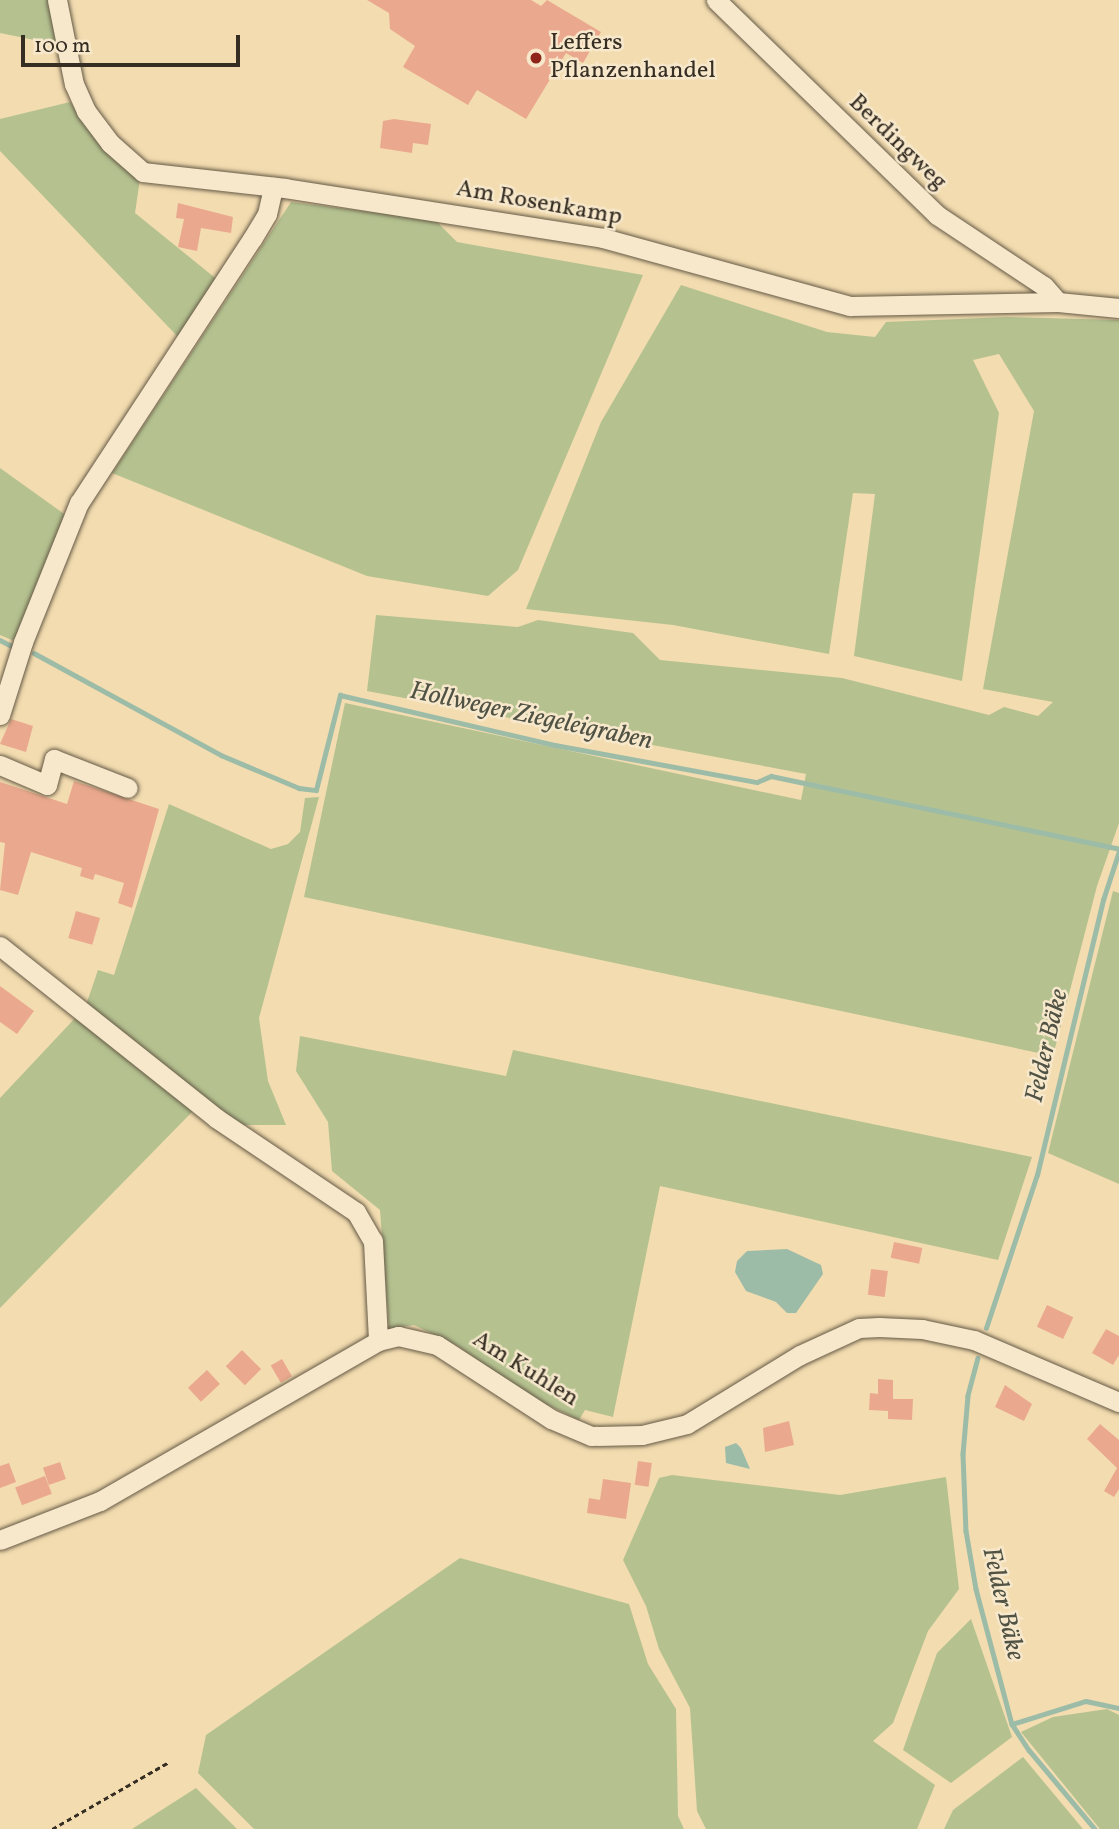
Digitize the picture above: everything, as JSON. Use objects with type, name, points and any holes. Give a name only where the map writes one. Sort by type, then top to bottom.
[{"type":"street","name":"Am Rosenkamp","points":[[57,0],[74,84],[97,128],[143,172],[272,187],[603,239],[850,306],[1058,302],[1119,307]]},
{"type":"street","name":"Berdingweg","points":[[716,0],[936,215],[1044,286],[1058,302]]},
{"type":"street","points":[[0,715],[23,642],[79,503],[252,239],[267,214],[272,187]]},
{"type":"street","points":[[0,765],[47,785],[54,759],[128,788]]},
{"type":"street","points":[[0,946],[216,1118],[356,1212],[373,1241],[379,1341]]},
{"type":"street","name":"Am Kuhlen","points":[[0,1540],[100,1501],[379,1341],[398,1336],[437,1345],[551,1419],[590,1436],[642,1435],[687,1424],[800,1355],[859,1328],[922,1329],[974,1340],[1119,1402]]},
{"type":"path","points":[[52,1829],[169,1762]]},
{"type":"green space","points":[[0,0],[50,0],[59,45],[0,33]]},
{"type":"green space","points":[[70,102],[100,142],[140,179],[135,213],[219,281],[179,338],[0,151],[0,119]]},
{"type":"green space","points":[[291,202],[435,220],[457,242],[643,275],[518,570],[488,596],[367,576],[112,473]]},
{"type":"green space","points":[[681,285],[827,332],[875,337],[886,322],[1007,317],[1119,320],[1119,823],[1097,886],[1053,1056],[304,897],[345,703],[801,800],[806,774],[367,691],[376,615],[518,627],[538,620],[633,633],[660,660],[842,678],[989,715],[1004,707],[1038,716],[1053,702],[983,689],[1034,411],[999,354],[973,360],[999,413],[962,681],[854,656],[875,494],[853,493],[829,654],[673,625],[526,609],[601,422]]},
{"type":"green space","points":[[0,468],[67,516],[19,643],[0,635]]},
{"type":"green space","points":[[319,797],[259,1018],[268,1081],[286,1125],[235,1125],[85,1008],[98,970],[114,975],[169,804],[271,849],[288,844],[300,832],[305,798]]},
{"type":"green space","points":[[1113,891],[1119,893],[1119,1184],[1048,1153]]},
{"type":"green space","points":[[77,1016],[194,1110],[0,1308],[0,1098]]},
{"type":"green space","points":[[300,1036],[506,1076],[513,1050],[1032,1157],[998,1260],[660,1186],[613,1417],[585,1410],[579,1420],[535,1399],[456,1345],[414,1325],[389,1329],[380,1210],[332,1171],[328,1122],[296,1071]]},
{"type":"green space","points":[[672,1475],[840,1495],[946,1477],[959,1589],[928,1631],[893,1723],[873,1741],[935,1785],[917,1829],[706,1829],[697,1811],[690,1708],[659,1649],[646,1606],[623,1560],[659,1478]]},
{"type":"green space","points":[[460,1558],[629,1604],[648,1664],[676,1709],[678,1816],[684,1829],[254,1829],[198,1773],[206,1735]]},
{"type":"green space","points":[[971,1619],[1012,1737],[951,1783],[903,1750],[937,1653]]},
{"type":"green space","points":[[1107,1709],[1119,1715],[1119,1829],[1100,1829],[1021,1732],[1053,1717]]},
{"type":"green space","points":[[1023,1757],[1083,1829],[944,1829],[953,1810]]},
{"type":"green space","points":[[196,1788],[237,1829],[132,1829]]},
{"type":"shaded area","points":[[787,1249],[821,1265],[823,1274],[796,1313],[787,1313],[776,1302],[746,1291],[735,1272],[737,1261],[747,1251]]},
{"type":"shaded area","points":[[736,1443],[750,1469],[726,1463],[725,1447]]},
{"type":"building","points":[[367,0],[531,0],[541,6],[547,0],[601,32],[583,63],[566,53],[526,119],[477,90],[468,105],[403,67],[415,46],[390,29],[389,13]]},
{"type":"building","points":[[394,119],[431,124],[428,145],[413,143],[412,153],[380,148],[383,121]]},
{"type":"building","points":[[178,203],[233,217],[231,233],[201,228],[197,251],[178,247],[184,219],[176,218]]},
{"type":"building","points":[[11,719],[33,726],[26,752],[0,744]]},
{"type":"building","points":[[74,781],[159,809],[132,908],[118,903],[124,883],[95,874],[93,880],[80,876],[82,868],[31,852],[18,895],[0,890],[5,843],[0,842],[0,782],[67,804]]},
{"type":"building","points":[[76,911],[100,918],[92,945],[68,938]]},
{"type":"building","points":[[0,986],[34,1011],[17,1034],[0,1022]]},
{"type":"building","points":[[894,1242],[922,1248],[919,1264],[891,1258]]},
{"type":"building","points":[[871,1269],[888,1271],[885,1297],[868,1295]]},
{"type":"building","points":[[1047,1305],[1073,1317],[1063,1339],[1037,1327]]},
{"type":"building","points":[[1106,1329],[1119,1336],[1119,1355],[1113,1365],[1092,1353]]},
{"type":"building","points":[[242,1350],[261,1369],[245,1385],[226,1366]]},
{"type":"building","points":[[282,1359],[292,1376],[281,1383],[271,1366]]},
{"type":"building","points":[[207,1370],[220,1384],[201,1402],[188,1388]]},
{"type":"building","points":[[878,1379],[893,1380],[893,1399],[913,1399],[912,1420],[888,1419],[888,1411],[869,1410],[870,1393],[878,1394]]},
{"type":"building","points":[[1005,1385],[1032,1404],[1024,1421],[995,1407]]},
{"type":"building","points":[[789,1421],[794,1445],[765,1452],[763,1428]]},
{"type":"building","points":[[1100,1424],[1119,1440],[1119,1489],[1114,1497],[1104,1491],[1117,1468],[1087,1439]]},
{"type":"building","points":[[638,1461],[652,1463],[649,1487],[635,1485]]},
{"type":"building","points":[[60,1462],[66,1479],[49,1485],[43,1468]]},
{"type":"building","points":[[9,1463],[16,1482],[0,1488],[0,1466]]},
{"type":"building","points":[[45,1476],[52,1494],[22,1505],[15,1487]]},
{"type":"building","points":[[603,1479],[631,1483],[626,1519],[587,1513],[589,1498],[600,1500]]},
{"type":"waterway","name":"Hollweger Ziegeleigraben","points":[[0,640],[14,647]]},
{"type":"waterway","name":"Hollweger Ziegeleigraben","points":[[34,653],[221,755],[299,788],[316,790],[340,695],[555,745],[757,782],[771,776],[1119,849]]},
{"type":"waterway","name":"Felder Bäke","points":[[986,1328],[1037,1175],[1103,900],[1119,851]]},
{"type":"waterway","name":"Felder Bäke","points":[[978,1358],[968,1396],[963,1454],[966,1531],[976,1589],[1012,1724],[1029,1750],[1095,1829]]},
{"type":"waterway","points":[[1012,1724],[1086,1701],[1119,1708]]},
{"type":"place","name":"Leffers Pflanzenhandel","points":[[536,58]]}]
